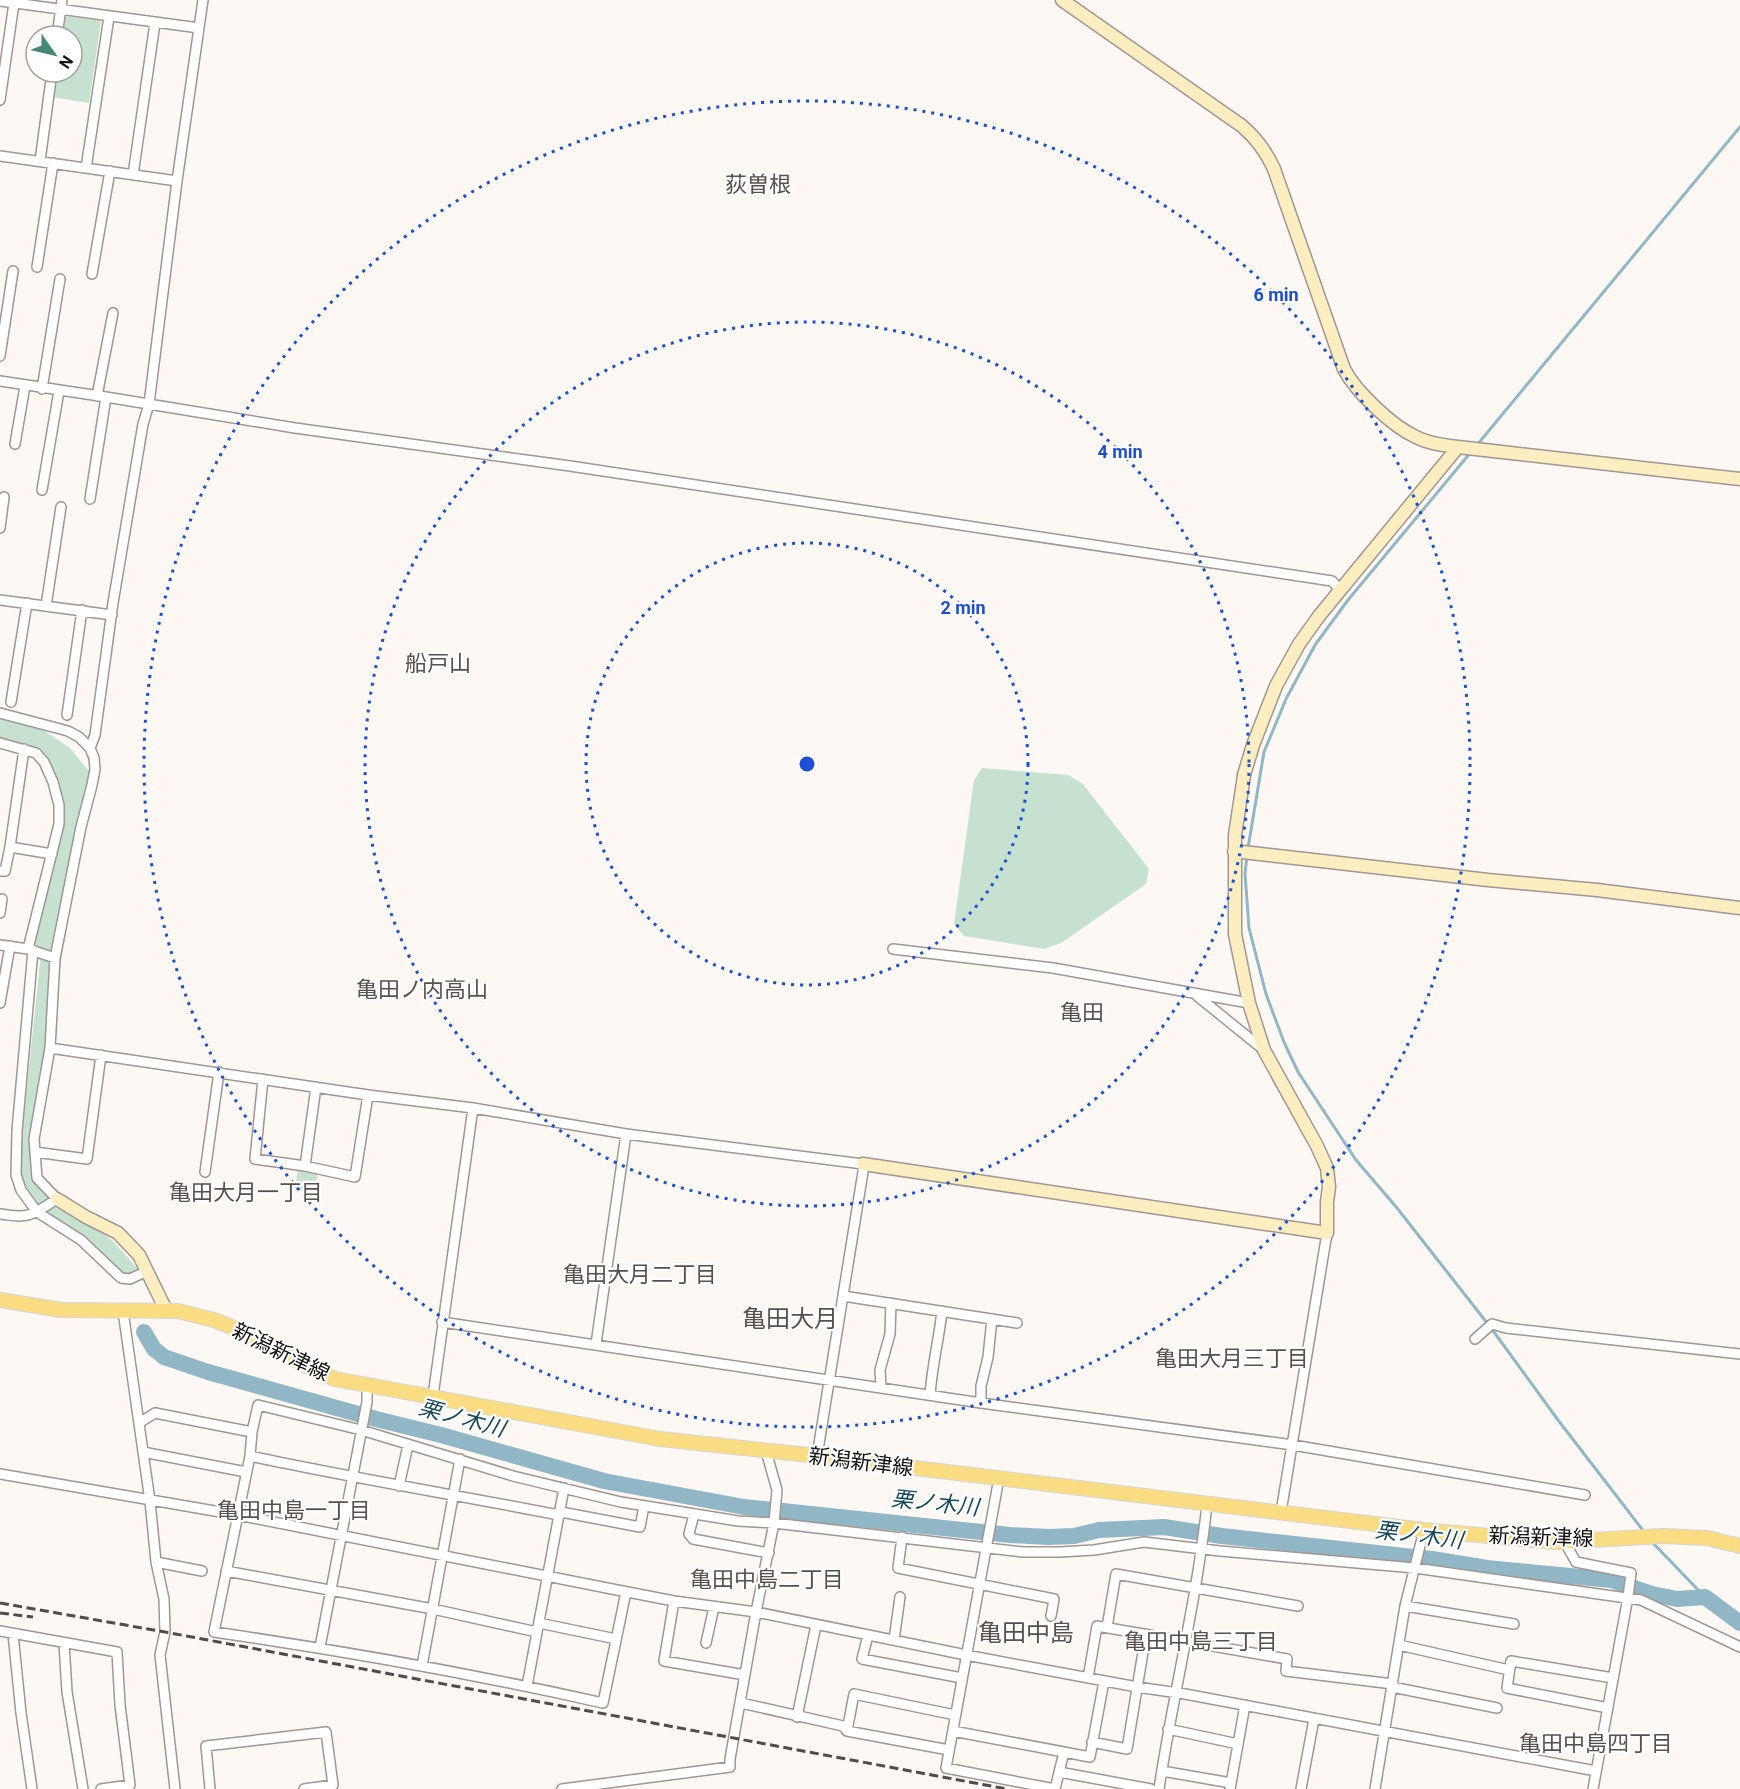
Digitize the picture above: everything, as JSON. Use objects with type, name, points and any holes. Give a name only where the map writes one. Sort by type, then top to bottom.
[{"type":"main road","name":"新潟新津線","points":[[0,1300],[62,1310],[178,1311],[214,1320],[257,1337],[304,1365],[335,1379],[660,1439],[1424,1530],[1564,1541],[1662,1536],[1707,1538],[1740,1546]]},
{"type":"street","points":[[58,24],[62,0]]},
{"type":"street","points":[[90,748],[95,735],[112,615],[148,404],[202,0]]},
{"type":"street","points":[[1062,0],[1242,126],[1268,154],[1339,357],[1349,379],[1405,430],[1430,442],[1462,447],[1740,479]]},
{"type":"street","points":[[0,1],[198,28]]},
{"type":"street","points":[[0,100],[14,3]]},
{"type":"street","points":[[86,168],[108,16]]},
{"type":"street","points":[[133,175],[155,23]]},
{"type":"street","points":[[40,161],[50,84]]},
{"type":"street","points":[[0,156],[177,181]]},
{"type":"street","points":[[37,267],[53,163]]},
{"type":"street","points":[[92,274],[110,171]]},
{"type":"street","points":[[0,356],[13,271]]},
{"type":"street","points":[[42,389],[60,279]]},
{"type":"street","points":[[90,499],[113,313]]},
{"type":"street","points":[[0,381],[295,428],[582,468],[1332,581],[1340,590]]},
{"type":"street","points":[[15,444],[25,386]]},
{"type":"street","points":[[42,490],[59,391]]},
{"type":"street","points":[[1281,1512],[1328,1233],[1329,1187],[1327,1168],[1264,1050],[1249,1003],[1236,934],[1237,852],[1244,775],[1269,702],[1299,645],[1340,590],[1462,447]]},
{"type":"street","points":[[0,528],[4,497]]},
{"type":"street","points":[[46,606],[61,507]]},
{"type":"street","points":[[0,600],[112,615]]},
{"type":"street","points":[[11,702],[27,603]]},
{"type":"street","points":[[67,715],[82,610]]},
{"type":"street","points":[[0,713],[68,731],[79,737],[90,748],[95,769],[55,958],[50,1048],[34,1139],[37,1178],[57,1199],[118,1233],[139,1255],[166,1310]]},
{"type":"street","points":[[0,743],[36,753],[44,762],[53,782],[59,805],[59,824],[42,890],[31,950],[17,1131],[16,1175],[21,1190],[37,1212],[81,1240],[121,1278],[130,1279],[147,1272]]},
{"type":"street","points":[[0,871],[5,872],[10,847],[24,749]]},
{"type":"street","points":[[10,847],[52,854]]},
{"type":"street","points":[[1237,852],[1597,890],[1740,908]]},
{"type":"street","points":[[0,913],[2,899]]},
{"type":"street","points":[[1,996],[5,946],[31,950],[55,958]]},
{"type":"street","points":[[893,949],[1053,968],[1249,1003]]},
{"type":"street","points":[[1195,993],[1264,1050]]},
{"type":"street","points":[[50,1048],[368,1095],[473,1108],[626,1134],[863,1164],[1328,1233]]},
{"type":"street","points":[[35,1152],[87,1159],[101,1054]]},
{"type":"street","points":[[204,1172],[219,1072]]},
{"type":"street","points":[[263,1079],[255,1159],[305,1166],[355,1177],[368,1095]]},
{"type":"street","points":[[305,1166],[316,1087]]},
{"type":"street","points":[[433,1396],[473,1108]]},
{"type":"street","points":[[596,1344],[626,1134]]},
{"type":"street","points":[[817,1456],[863,1164]]},
{"type":"street","points":[[0,1214],[30,1216],[57,1199]]},
{"type":"street","points":[[843,1296],[1017,1323]]},
{"type":"street","points":[[881,1387],[880,1370],[890,1334],[891,1303]]},
{"type":"street","points":[[123,1311],[150,1500],[156,1562],[164,1599],[165,1632],[160,1655],[175,1789]]},
{"type":"street","points":[[930,1395],[942,1311]]},
{"type":"street","points":[[981,1402],[981,1386],[988,1357],[992,1319]]},
{"type":"street","points":[[442,1322],[930,1395],[1293,1444],[1585,1495]]},
{"type":"street","points":[[1475,1339],[1492,1324],[1506,1328],[1740,1354]]},
{"type":"street","points":[[320,1647],[367,1402],[367,1386]]},
{"type":"street","points":[[626,1592],[603,1703],[527,1686],[320,1647],[214,1632],[250,1456],[258,1405],[362,1426],[408,1445],[513,1476],[644,1506],[738,1521],[774,1522],[1023,1551],[1094,1550],[1144,1542],[1415,1568],[1641,1600],[1740,1647]]},
{"type":"street","points":[[139,1423],[155,1413],[252,1432]]},
{"type":"street","points":[[399,1486],[408,1445]]},
{"type":"street","points":[[562,1789],[730,1767],[756,1612],[774,1522],[777,1490],[766,1451]]},
{"type":"street","points":[[143,1452],[246,1472]]},
{"type":"street","points":[[250,1456],[353,1478],[640,1527],[644,1506]]},
{"type":"street","points":[[422,1666],[460,1459]]},
{"type":"street","points":[[0,1474],[238,1515],[626,1592],[756,1612],[966,1655],[1596,1771]]},
{"type":"street","points":[[999,1478],[946,1768],[1055,1789],[1064,1752]]},
{"type":"street","points":[[527,1686],[564,1488]]},
{"type":"street","points":[[1159,1789],[1202,1549],[1207,1504]]},
{"type":"street","points":[[694,1514],[689,1534],[693,1539],[769,1553]]},
{"type":"street","points":[[1375,1789],[1405,1606],[1424,1530]]},
{"type":"street","points":[[902,1537],[898,1568],[1054,1599],[1051,1616]]},
{"type":"street","points":[[1564,1541],[1576,1562],[1631,1573],[1593,1789]]},
{"type":"street","points":[[156,1562],[202,1571]]},
{"type":"street","points":[[226,1570],[538,1628],[616,1639]]},
{"type":"street","points":[[1107,1627],[1116,1574],[1298,1606]]},
{"type":"street","points":[[894,1640],[900,1597]]},
{"type":"street","points":[[674,1601],[664,1660],[745,1675]]},
{"type":"street","points":[[1405,1606],[1514,1624]]},
{"type":"street","points":[[706,1643],[714,1607]]},
{"type":"street","points":[[797,1717],[816,1625]]},
{"type":"street","points":[[1088,1678],[1097,1626],[1287,1659],[1286,1671],[1393,1686],[1497,1708]]},
{"type":"street","points":[[0,1632],[117,1652],[120,1705],[130,1785],[100,1789]]},
{"type":"street","points":[[13,1634],[32,1789]]},
{"type":"street","points":[[1092,1742],[1127,1749],[1146,1634]]},
{"type":"street","points":[[868,1635],[862,1659],[962,1678]]},
{"type":"street","points":[[64,1643],[68,1692],[83,1789]]},
{"type":"street","points":[[1399,1645],[1509,1670]]},
{"type":"street","points":[[1608,1708],[1507,1688],[1509,1670],[1511,1661],[1613,1678]]},
{"type":"street","points":[[952,1731],[1090,1757],[1104,1681]]},
{"type":"street","points":[[847,1731],[855,1694],[956,1715]]},
{"type":"street","points":[[741,1703],[843,1726],[847,1731],[949,1750]]},
{"type":"street","points":[[1162,1771],[1231,1786],[1245,1706]]},
{"type":"street","points":[[1301,1789],[1314,1719]]},
{"type":"street","points":[[1168,1729],[1238,1744]]},
{"type":"street","points":[[210,1789],[206,1746],[326,1732],[333,1785],[304,1789]]},
{"type":"street","points":[[1059,1772],[1151,1789]]},
{"type":"green space","points":[[64,16],[101,21],[89,103],[51,97],[53,84],[84,84],[84,24],[63,24]]},
{"type":"green space","points":[[0,718],[45,731],[70,748],[97,781],[81,846],[31,1136],[34,1179],[60,1205],[112,1240],[139,1270],[130,1275],[120,1273],[83,1237],[36,1205],[18,1174],[40,962],[35,939],[63,816],[60,788],[49,762],[32,747],[0,738]]},
{"type":"green space","points":[[982,768],[1068,775],[1083,784],[1149,869],[1146,884],[1061,943],[1044,949],[964,936],[954,924],[974,780]]},
{"type":"green space","points":[[298,1169],[318,1173],[314,1192],[295,1188]]},
{"type":"waterway","points":[[1477,445],[1740,127]]},
{"type":"waterway","points":[[1248,848],[1264,752],[1286,699],[1315,645],[1348,600],[1471,452]]},
{"type":"waterway","points":[[1247,855],[1245,874],[1249,928],[1266,994],[1298,1072],[1356,1160],[1397,1208],[1491,1328],[1645,1533]]},
{"type":"waterway","name":"栗ノ木川","points":[[144,1332],[154,1349],[164,1357],[208,1372],[604,1481],[744,1507],[1048,1537],[1074,1536],[1099,1530],[1164,1527],[1222,1536],[1432,1559],[1487,1568],[1611,1580],[1652,1594],[1677,1599],[1705,1597],[1740,1623]]},
{"type":"waterway","points":[[1651,1541],[1705,1597]]},
{"type":"railway","points":[[0,1603],[1007,1789]]},
{"type":"railway","points":[[0,1613],[33,1617]]},
{"type":"district","name":"荻曽根","points":[[758,184]]},
{"type":"district","name":"船戸山","points":[[438,663]]},
{"type":"district","name":"亀田ノ内高山","points":[[422,989]]},
{"type":"district","name":"亀田","points":[[1082,1012]]},
{"type":"district","name":"亀田大月一丁目","points":[[246,1192]]},
{"type":"district","name":"亀田大月二丁目","points":[[640,1274]]},
{"type":"district","name":"亀田大月","points":[[790,1319]]},
{"type":"district","name":"亀田大月三丁目","points":[[1232,1358]]},
{"type":"district","name":"亀田中島一丁目","points":[[294,1510]]},
{"type":"district","name":"亀田中島二丁目","points":[[767,1579]]},
{"type":"district","name":"亀田中島","points":[[1026,1633]]},
{"type":"district","name":"亀田中島三丁目","points":[[1201,1641]]},
{"type":"district","name":"亀田中島四丁目","points":[[1596,1743]]}]
